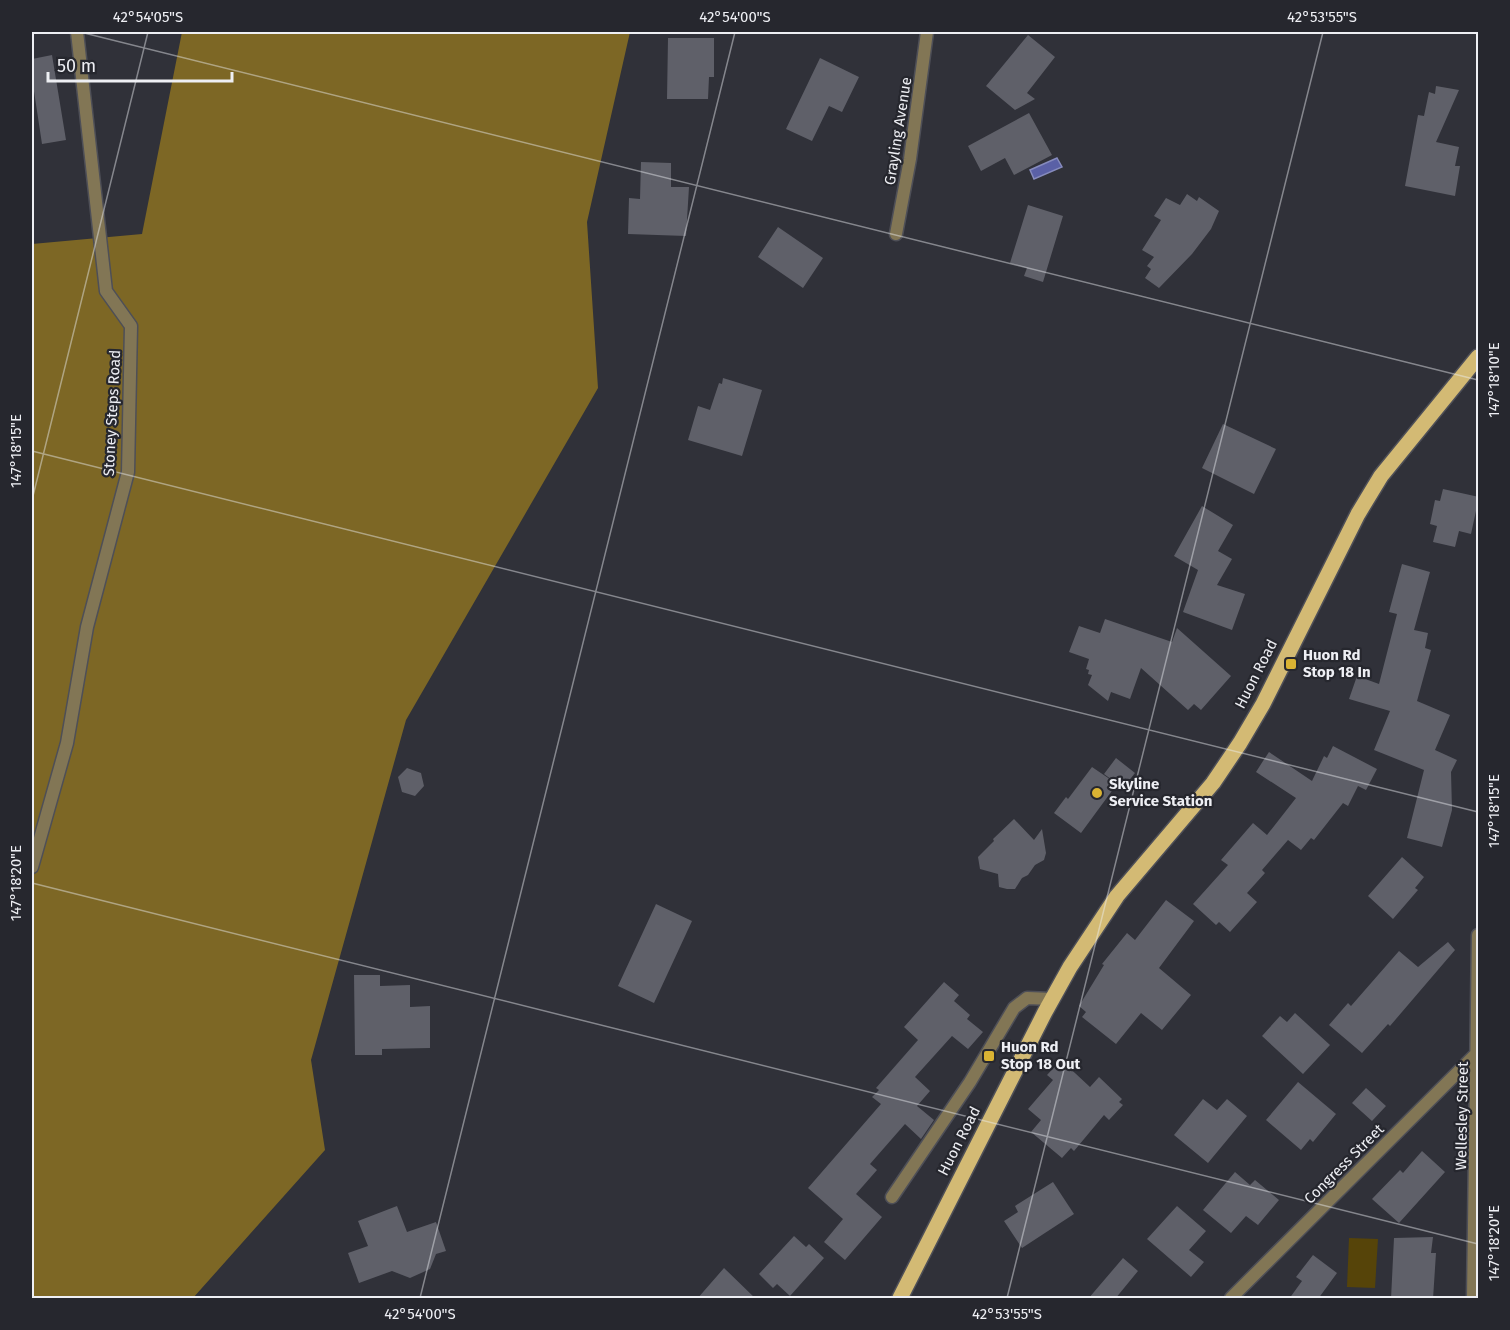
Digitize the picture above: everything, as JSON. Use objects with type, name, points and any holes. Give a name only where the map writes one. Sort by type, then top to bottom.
[{"type":"main road","name":"Huon Road","points":[[900,1299],[1070,967],[1117,896],[1213,783],[1240,743],[1263,704],[1334,559],[1381,476],[1479,357]]},
{"type":"street","name":"Stoney Steps Road","points":[[32,867],[67,743],[87,627],[128,472],[131,326],[106,291],[77,32]]},
{"type":"street","name":"Grayling Avenue","points":[[896,234],[910,159],[927,32]]},
{"type":"street","name":"Wellesley Street","points":[[1473,1299],[1479,935]]},
{"type":"street","name":"Huon Road","points":[[892,1197],[970,1082],[1014,1008],[1027,998],[1052,999]]},
{"type":"street","name":"Congress Street","points":[[1231,1299],[1478,1052]]},
{"type":"shaded area","points":[[182,32],[630,32],[587,222],[598,388],[406,720],[311,1060],[325,1150],[193,1298],[32,1298],[32,244],[142,234]]},
{"type":"shaded area","points":[[1349,1238],[1378,1239],[1375,1288],[1347,1287]]},
{"type":"water","points":[[1057,158],[1062,167],[1034,179],[1030,170]]},
{"type":"building","points":[[1028,35],[1055,57],[1027,93],[1035,99],[1015,110],[986,86]]},
{"type":"building","points":[[668,38],[714,38],[714,77],[709,77],[708,99],[667,99]]},
{"type":"building","points":[[52,55],[66,140],[42,144],[32,78],[32,59]]},
{"type":"building","points":[[820,58],[859,77],[842,112],[829,106],[812,141],[786,129]]},
{"type":"building","points":[[1436,86],[1459,90],[1436,142],[1459,147],[1455,166],[1460,166],[1455,196],[1405,186],[1418,115],[1424,116],[1429,92],[1435,94]]},
{"type":"building","points":[[1029,113],[1052,155],[1014,175],[1005,158],[981,171],[968,146]]},
{"type":"building","points":[[641,162],[671,163],[671,187],[689,187],[686,236],[628,234],[629,198],[640,199]]},
{"type":"building","points":[[1187,194],[1197,201],[1199,197],[1219,211],[1211,229],[1192,254],[1159,288],[1145,278],[1151,269],[1147,266],[1154,257],[1142,250],[1161,220],[1154,216],[1166,198],[1180,205]]},
{"type":"building","points":[[1028,205],[1063,216],[1043,282],[1024,276],[1027,268],[1010,263]]},
{"type":"building","points":[[778,227],[823,258],[803,288],[758,257]]},
{"type":"building","points":[[723,378],[762,390],[742,456],[688,440],[698,406],[710,410],[719,383],[722,384]]},
{"type":"building","points":[[1223,424],[1276,449],[1254,494],[1202,468]]},
{"type":"building","points":[[1443,489],[1479,497],[1471,534],[1459,531],[1455,547],[1433,542],[1437,526],[1430,524],[1435,500],[1440,501]]},
{"type":"building","points":[[1202,506],[1233,525],[1218,551],[1232,559],[1217,585],[1245,594],[1232,630],[1183,612],[1198,570],[1174,556]]},
{"type":"building","points":[[1402,564],[1430,572],[1414,630],[1428,633],[1425,648],[1431,650],[1417,701],[1450,715],[1435,750],[1457,760],[1451,772],[1452,810],[1442,847],[1407,838],[1424,770],[1374,750],[1390,711],[1349,699],[1357,676],[1379,684],[1397,614],[1389,612]]},
{"type":"building","points":[[1105,619],[1172,642],[1177,628],[1231,676],[1201,710],[1194,704],[1188,710],[1141,668],[1130,699],[1111,692],[1108,701],[1088,685],[1092,675],[1088,674],[1089,670],[1086,669],[1089,659],[1069,652],[1079,626],[1100,633]]},
{"type":"building","points":[[1333,746],[1377,769],[1366,790],[1358,786],[1348,806],[1343,803],[1314,840],[1311,838],[1301,850],[1288,840],[1262,870],[1265,873],[1247,893],[1257,902],[1230,932],[1219,922],[1216,925],[1193,904],[1228,865],[1221,860],[1253,823],[1267,835],[1296,798],[1256,772],[1263,761],[1269,752],[1312,781],[1324,756],[1327,758]]},
{"type":"building","points":[[1116,758],[1135,773],[1123,788],[1104,774]]},
{"type":"building","name":"Skyline Service Station","points":[[1092,767],[1117,784],[1081,833],[1054,813],[1066,797],[1068,799]]},
{"type":"building","points":[[407,768],[421,773],[424,786],[415,796],[402,792],[398,777]]},
{"type":"building","points":[[1014,819],[1034,840],[1042,829],[1046,853],[1044,860],[1035,865],[1028,875],[1022,878],[1015,889],[1007,889],[999,887],[998,874],[980,869],[978,857]]},
{"type":"building","points":[[1402,857],[1424,877],[1415,888],[1418,890],[1393,919],[1368,896]]},
{"type":"building","points":[[1166,900],[1194,921],[1159,968],[1191,995],[1162,1030],[1141,1013],[1116,1044],[1082,1017],[1086,1012],[1079,1006],[1104,965],[1102,964],[1127,933],[1135,940]]},
{"type":"building","points":[[656,904],[692,921],[654,1003],[618,986]]},
{"type":"building","points":[[1448,942],[1455,950],[1390,1026],[1388,1024],[1362,1053],[1329,1025],[1348,1003],[1351,1006],[1399,951],[1418,967]]},
{"type":"building","points":[[354,975],[380,975],[380,986],[410,985],[410,1007],[430,1006],[430,1048],[382,1049],[382,1055],[355,1055]]},
{"type":"building","points":[[944,982],[959,995],[954,1001],[970,1015],[967,1019],[983,1032],[968,1049],[952,1036],[915,1077],[930,1091],[917,1106],[934,1120],[921,1139],[905,1124],[870,1164],[877,1170],[856,1194],[882,1217],[845,1260],[824,1242],[843,1219],[808,1188],[881,1104],[872,1097],[879,1090],[876,1088],[918,1040],[904,1027]]},
{"type":"building","points":[[1295,1013],[1330,1045],[1303,1074],[1262,1036],[1280,1016],[1287,1022]]},
{"type":"building","points":[[1061,1060],[1090,1087],[1099,1077],[1122,1099],[1119,1102],[1123,1105],[1109,1120],[1104,1115],[1074,1151],[1071,1148],[1062,1158],[1031,1132],[1041,1120],[1028,1109],[1053,1080],[1047,1075]]},
{"type":"building","points":[[1298,1082],[1336,1114],[1313,1142],[1310,1139],[1301,1150],[1266,1120]]},
{"type":"building","points":[[1366,1088],[1386,1106],[1372,1121],[1352,1103]]},
{"type":"building","points":[[1203,1099],[1217,1110],[1227,1099],[1247,1116],[1208,1163],[1174,1135]]},
{"type":"building","points":[[1422,1151],[1445,1172],[1399,1223],[1372,1199],[1400,1170],[1403,1173]]},
{"type":"building","points":[[1235,1172],[1250,1185],[1255,1180],[1279,1200],[1258,1225],[1246,1216],[1231,1233],[1203,1210]]},
{"type":"building","points":[[1053,1182],[1074,1214],[1022,1248],[1004,1221],[1018,1212],[1015,1206]]},
{"type":"building","points":[[397,1206],[407,1232],[436,1222],[446,1251],[436,1254],[430,1269],[410,1278],[392,1271],[359,1283],[348,1253],[368,1246],[358,1221]]},
{"type":"building","points":[[1177,1206],[1206,1231],[1189,1250],[1204,1262],[1191,1277],[1147,1239]]},
{"type":"building","points":[[794,1236],[806,1247],[809,1244],[824,1258],[790,1296],[777,1284],[773,1288],[759,1274]]},
{"type":"building","points":[[1433,1237],[1431,1253],[1436,1253],[1433,1299],[1391,1299],[1394,1238]]},
{"type":"building","points":[[1313,1255],[1337,1273],[1318,1299],[1289,1299],[1302,1281],[1296,1277]]},
{"type":"building","points":[[1123,1258],[1138,1271],[1115,1299],[1088,1299]]},
{"type":"building","points":[[724,1268],[756,1299],[697,1299]]},
{"type":"place","name":"Huon Rd Stop 18 In","points":[[1291,664]]},
{"type":"place","name":"Skyline Service Station","points":[[1097,793]]},
{"type":"place","name":"Huon Rd Stop 18 Out","points":[[989,1056]]}]
